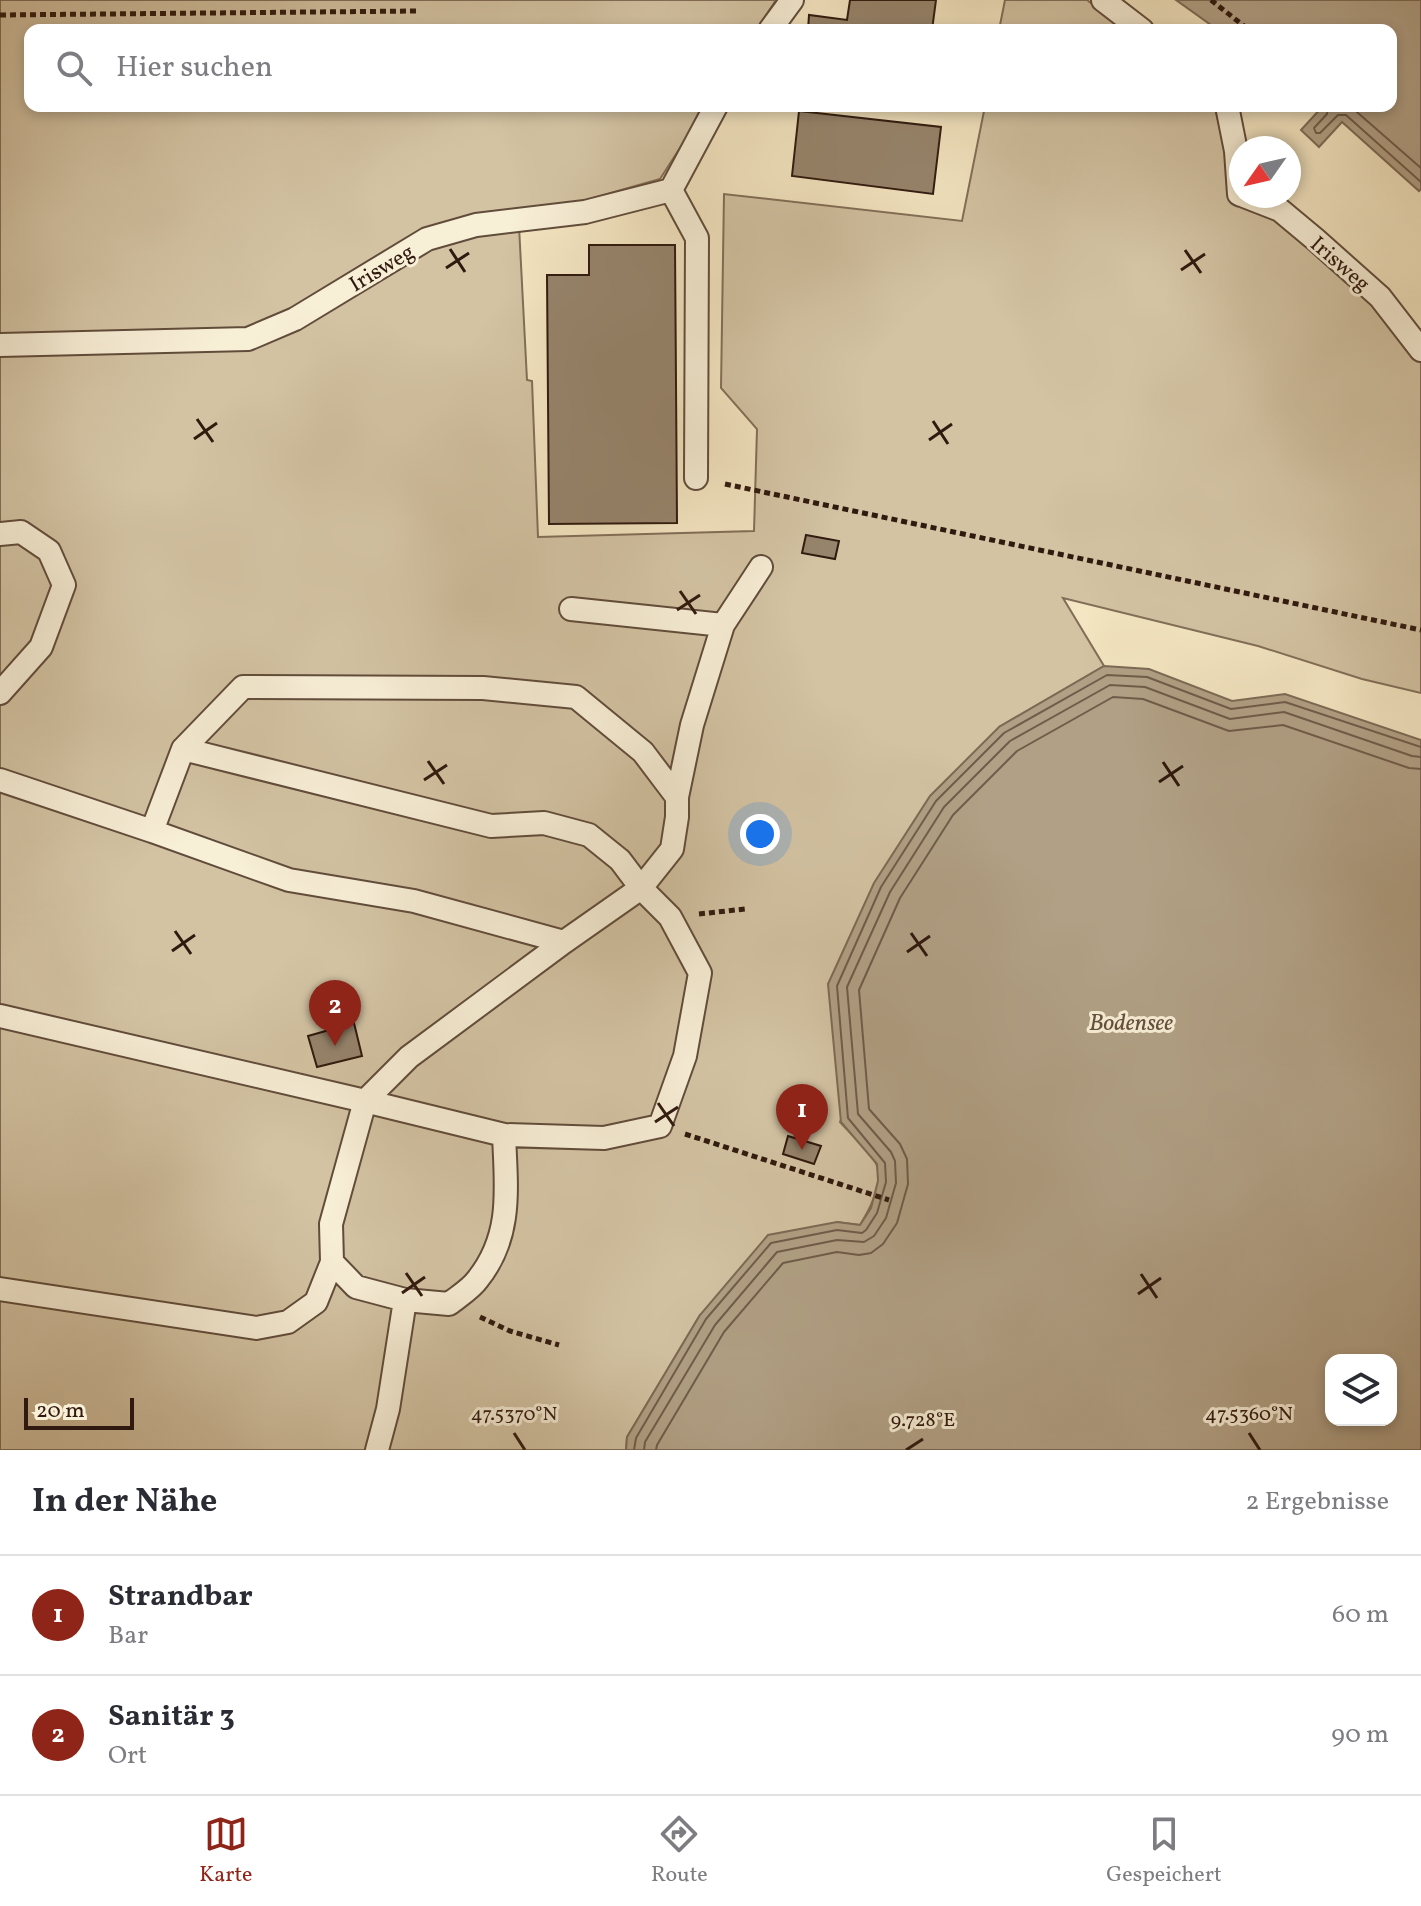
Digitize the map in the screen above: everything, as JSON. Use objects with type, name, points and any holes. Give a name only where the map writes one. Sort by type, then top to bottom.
[{"type":"lane","points":[[774,24],[792,0]]},
{"type":"lane","points":[[1103,0],[1134,24]]},
{"type":"lane","points":[[696,478],[697,238],[671,190],[713,112]]},
{"type":"lane","name":"Irisweg","points":[[1228,112],[1233,136]]},
{"type":"lane","name":"Irisweg","points":[[0,345],[248,339],[295,319],[427,239],[476,225],[585,212],[671,190]]},
{"type":"lane","name":"Irisweg","points":[[1275,208],[1380,297],[1421,350]]},
{"type":"lane","points":[[0,534],[21,532],[49,551],[64,585],[41,647],[0,693]]},
{"type":"lane","points":[[0,1289],[256,1328],[288,1322],[316,1302],[332,1262],[331,1224],[365,1101],[409,1057],[641,888],[672,849],[677,797],[692,725],[723,625],[761,567]]},
{"type":"lane","points":[[571,609],[723,625]]},
{"type":"lane","points":[[152,831],[183,749],[243,687],[499,690],[576,697],[643,752],[677,797]]},
{"type":"lane","points":[[0,1016],[504,1135],[604,1138],[660,1126],[685,1056],[700,973],[670,917],[641,888],[620,860],[589,835],[544,823],[491,826],[183,749]]},
{"type":"lane","points":[[0,780],[289,880],[414,901],[564,942]]},
{"type":"lane","points":[[332,1262],[356,1287],[405,1300],[449,1304],[477,1281],[495,1252],[507,1209],[504,1135]]},
{"type":"lane","points":[[377,1450],[388,1409],[405,1300]]},
{"type":"path","points":[[1211,0],[1241,24]]},
{"type":"path","points":[[0,15],[417,11]]},
{"type":"path","points":[[696,478],[1421,630]]},
{"type":"path","points":[[670,917],[745,909]]},
{"type":"path","points":[[685,1134],[889,1200]]},
{"type":"path","points":[[510,1331],[559,1345]]},
{"type":"shaded area","points":[[0,0],[776,0],[760,24],[24,24],[24,112],[703,112],[660,179],[586,200],[474,220],[291,314],[246,331],[0,334]]},
{"type":"shaded area","points":[[1005,0],[1087,0],[1118,24],[1000,24]]},
{"type":"shaded area","points":[[984,112],[1216,112],[1225,154],[1229,208],[1256,208],[1275,215],[1421,349],[1421,693],[1362,679],[1258,646],[1063,598],[1104,666],[999,727],[840,1122],[867,1150],[877,1166],[877,1189],[868,1212],[860,1225],[837,1222],[700,1315],[627,1437],[626,1450],[0,1450],[0,356],[226,347],[429,245],[519,226],[527,380],[532,381],[538,537],[754,531],[757,429],[721,388],[724,194],[962,221]]},
{"type":"water","points":[[1176,0],[1421,0],[1421,189],[1419,191],[1342,122],[1319,147],[1301,130],[1318,112],[1397,112],[1397,24],[1210,24]]},
{"type":"water","name":"Bodensee","points":[[1104,666],[1149,669],[1232,701],[1285,694],[1421,740],[1421,1450],[626,1450],[627,1437],[700,1315],[768,1235],[837,1222],[860,1225],[871,1208],[878,1181],[877,1164],[841,1122],[828,984],[874,883],[930,796],[999,727]]},
{"type":"building","points":[[850,0],[936,0],[933,24],[808,24],[809,15],[847,20]]},
{"type":"building","points":[[799,112],[941,127],[933,194],[792,176]]},
{"type":"building","points":[[589,245],[675,245],[677,523],[549,524],[547,275],[589,275]]},
{"type":"building","points":[[806,535],[839,541],[835,559],[802,553]]},
{"type":"building","points":[[354,1023],[362,1056],[317,1067],[308,1036]]},
{"type":"building","points":[[788,1136],[821,1146],[814,1164],[783,1154]]},
{"type":"place","name":"Sanitär 3","points":[[335,1046]]},
{"type":"place","name":"Strandbar","points":[[802,1150]]}]
